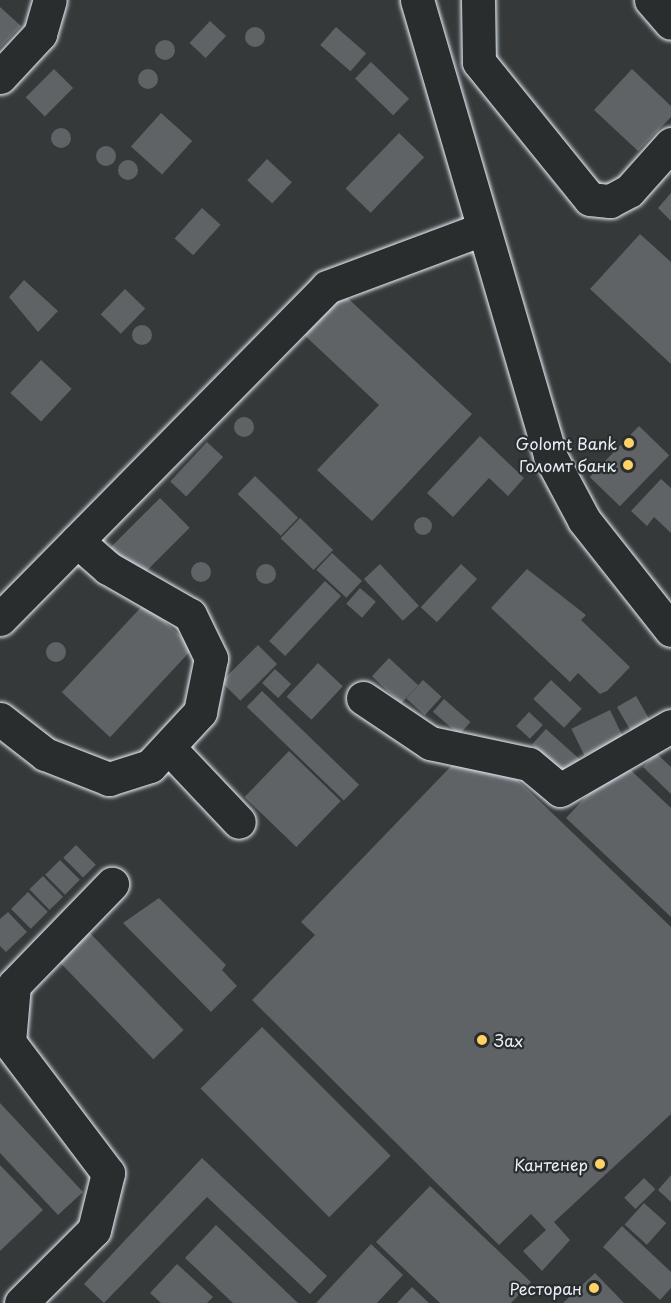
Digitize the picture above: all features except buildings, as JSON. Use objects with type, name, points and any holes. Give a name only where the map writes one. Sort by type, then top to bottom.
[{"type":"street","points":[[0,77],[40,34],[51,0]]},
{"type":"street","points":[[417,0],[482,229],[559,476],[589,528],[671,630]]},
{"type":"street","points":[[478,0],[479,62],[590,199],[610,201],[629,191],[671,144]]},
{"type":"street","points":[[651,0],[671,23]]},
{"type":"street","points":[[440,83],[479,62]]},
{"type":"street","points":[[0,619],[327,287],[482,229]]},
{"type":"street","points":[[0,719],[45,754],[109,779],[150,766],[170,749],[200,712],[211,658],[190,615],[108,568],[76,542]]},
{"type":"street","points":[[363,698],[430,743],[529,764],[560,790],[671,726]]},
{"type":"street","points":[[170,749],[239,822]]},
{"type":"street","points":[[21,1303],[94,1230],[108,1173],[9,1042],[14,986],[112,884]]},
{"type":"place","name":"Golomt Bank","points":[[629,443]]},
{"type":"place","name":"Голомт банк","points":[[628,465]]},
{"type":"place","name":"Зах","points":[[482,1040]]},
{"type":"place","name":"Кантенер","points":[[600,1164]]},
{"type":"place","name":"Ресторан","points":[[594,1288]]}]
